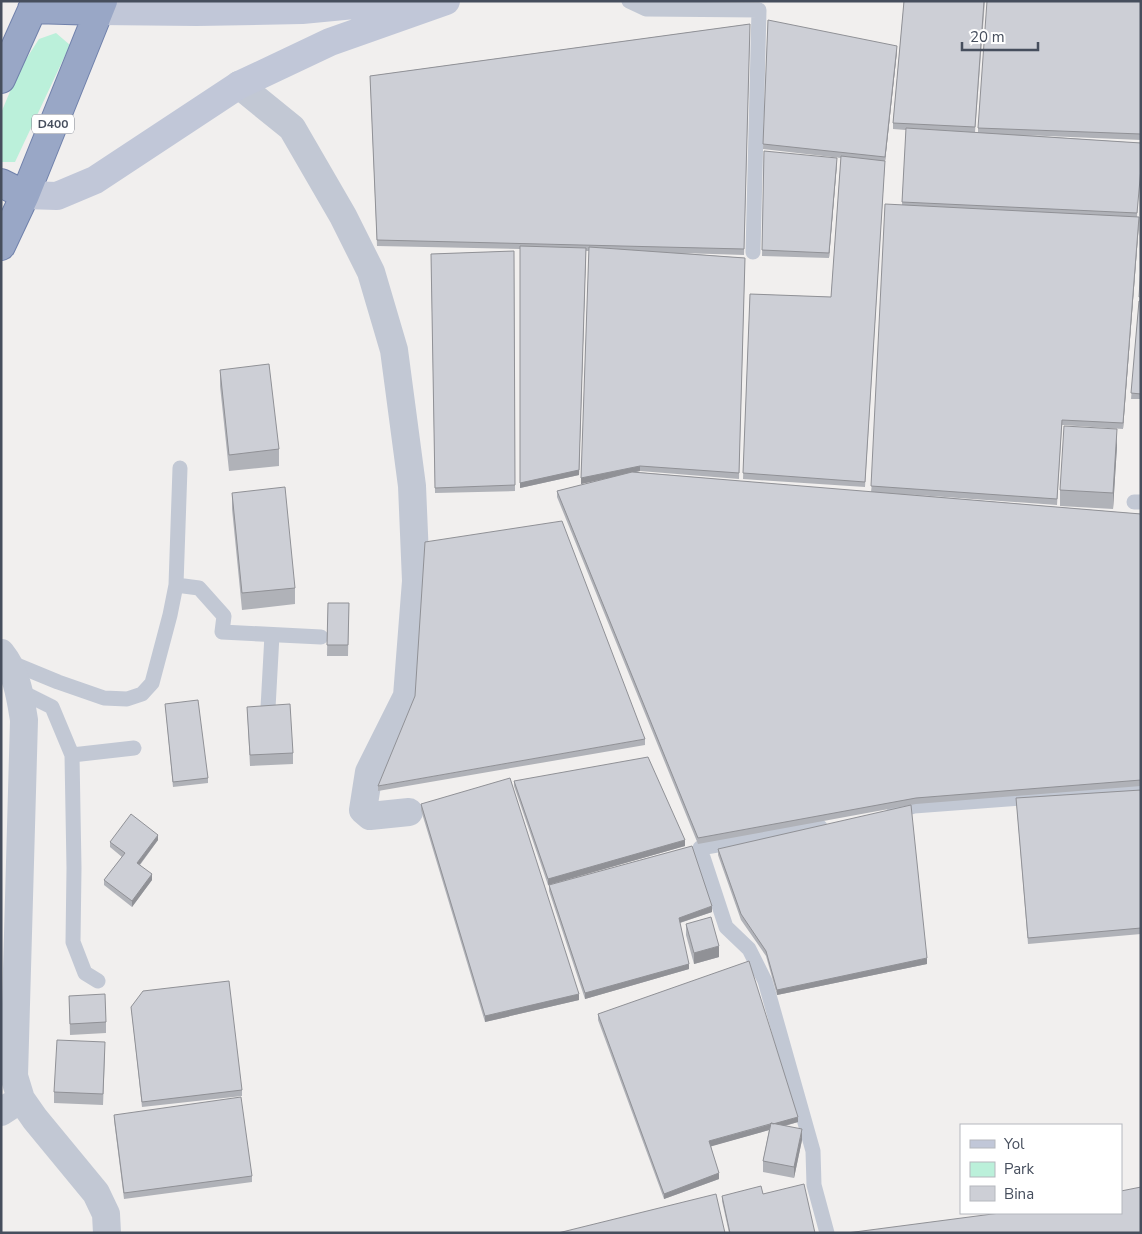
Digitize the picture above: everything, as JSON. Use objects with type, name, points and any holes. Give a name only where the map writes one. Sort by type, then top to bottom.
[{"type":"highway","points":[[1,78],[34,5],[101,6]]},
{"type":"highway","name":"D400","points":[[1,246],[13,189],[101,6]]},
{"type":"main road","points":[[101,6],[197,12],[302,10],[396,1]]},
{"type":"main road","points":[[13,189],[58,196],[95,180],[238,85],[330,42],[446,1]]},
{"type":"street","points":[[238,85],[292,128],[342,216],[371,272],[394,350],[412,486],[416,581],[407,696],[369,772],[363,810],[370,816],[409,812]]},
{"type":"street","points":[[4,657],[20,691],[24,720],[14,1076],[11,1106],[35,1119],[96,1193],[106,1214],[107,1233]]},
{"type":"lane","points":[[629,1],[646,9],[758,10],[753,252]]},
{"type":"lane","points":[[4,657],[58,682],[104,698],[127,699],[142,694],[152,683],[176,585],[180,468]]},
{"type":"lane","points":[[176,585],[199,588],[224,616],[222,632],[321,637]]},
{"type":"lane","points":[[268,708],[272,635]]},
{"type":"lane","points":[[20,691],[52,708],[72,755],[73,942],[85,973],[98,981]]},
{"type":"lane","points":[[72,755],[134,748]]},
{"type":"lane","points":[[881,816],[914,806],[1141,789]]},
{"type":"lane","points":[[827,1233],[814,1185],[813,1151],[765,981],[749,950],[726,927],[700,848],[833,824]]},
{"type":"green space","points":[[56,33],[70,45],[15,162],[1,162],[1,113],[19,70],[39,39]]},
{"type":"building","points":[[904,1],[984,1],[975,127],[893,123]]},
{"type":"building","points":[[987,1],[1141,1],[1141,134],[978,128]]},
{"type":"building","points":[[768,20],[897,46],[885,157],[763,144]]},
{"type":"building","points":[[750,24],[744,249],[377,240],[370,76]]},
{"type":"building","points":[[906,128],[1141,143],[1137,213],[902,202]]},
{"type":"building","points":[[764,151],[837,158],[829,253],[762,250]]},
{"type":"building","points":[[841,156],[885,161],[865,482],[743,473],[750,294],[831,297]]},
{"type":"building","points":[[885,204],[1139,217],[1123,423],[1062,420],[1057,499],[871,486]]},
{"type":"building","points":[[520,246],[586,248],[579,470],[520,483]]},
{"type":"building","points":[[589,247],[745,258],[739,473],[640,466],[581,478]]},
{"type":"building","points":[[514,251],[515,485],[435,488],[431,254]]},
{"type":"building","points":[[1141,266],[1141,297],[1139,297]]},
{"type":"building","points":[[1139,301],[1141,301],[1141,394],[1131,393]]},
{"type":"building","points":[[269,364],[279,449],[229,455],[220,370]]},
{"type":"building","points":[[1064,426],[1117,429],[1113,493],[1060,490]]},
{"type":"building","points":[[632,472],[1141,514],[1141,780],[916,798],[698,838],[557,491]]},
{"type":"building","points":[[285,487],[295,588],[242,593],[232,493]]},
{"type":"building","points":[[562,521],[645,739],[378,786],[415,696],[425,542]]},
{"type":"building","points":[[328,603],[349,603],[348,645],[327,645]]},
{"type":"building","points":[[198,700],[208,778],[173,782],[165,704]]},
{"type":"building","points":[[290,704],[293,753],[250,755],[247,707]]},
{"type":"building","points":[[648,757],[685,840],[548,879],[514,781]]},
{"type":"building","points":[[510,778],[579,994],[485,1016],[421,804]]},
{"type":"building","points":[[1141,790],[1141,928],[1028,938],[1016,798]]},
{"type":"building","points":[[911,805],[927,958],[777,990],[766,951],[741,914],[718,849]]},
{"type":"building","points":[[131,814],[158,835],[137,863],[152,874],[132,901],[104,880],[125,853],[110,842]]},
{"type":"building","points":[[692,846],[712,906],[679,918],[689,964],[585,993],[549,885]]},
{"type":"building","points":[[711,917],[719,946],[694,953],[686,924]]},
{"type":"building","points":[[749,961],[798,1117],[709,1141],[719,1173],[664,1194],[598,1014]]},
{"type":"building","points":[[229,981],[242,1090],[142,1102],[131,1007],[143,991]]},
{"type":"building","points":[[105,994],[106,1022],[70,1024],[69,996]]},
{"type":"building","points":[[57,1040],[105,1042],[103,1094],[54,1092]]},
{"type":"building","points":[[241,1097],[252,1176],[124,1193],[114,1115]]},
{"type":"building","points":[[771,1123],[802,1129],[794,1167],[763,1161]]},
{"type":"building","points":[[804,1184],[815,1233],[730,1233],[722,1196],[761,1186],[763,1194]]},
{"type":"building","points":[[1141,1187],[1141,1233],[847,1233],[992,1214],[1122,1214],[1122,1191]]},
{"type":"building","points":[[716,1194],[725,1233],[558,1233]]}]
